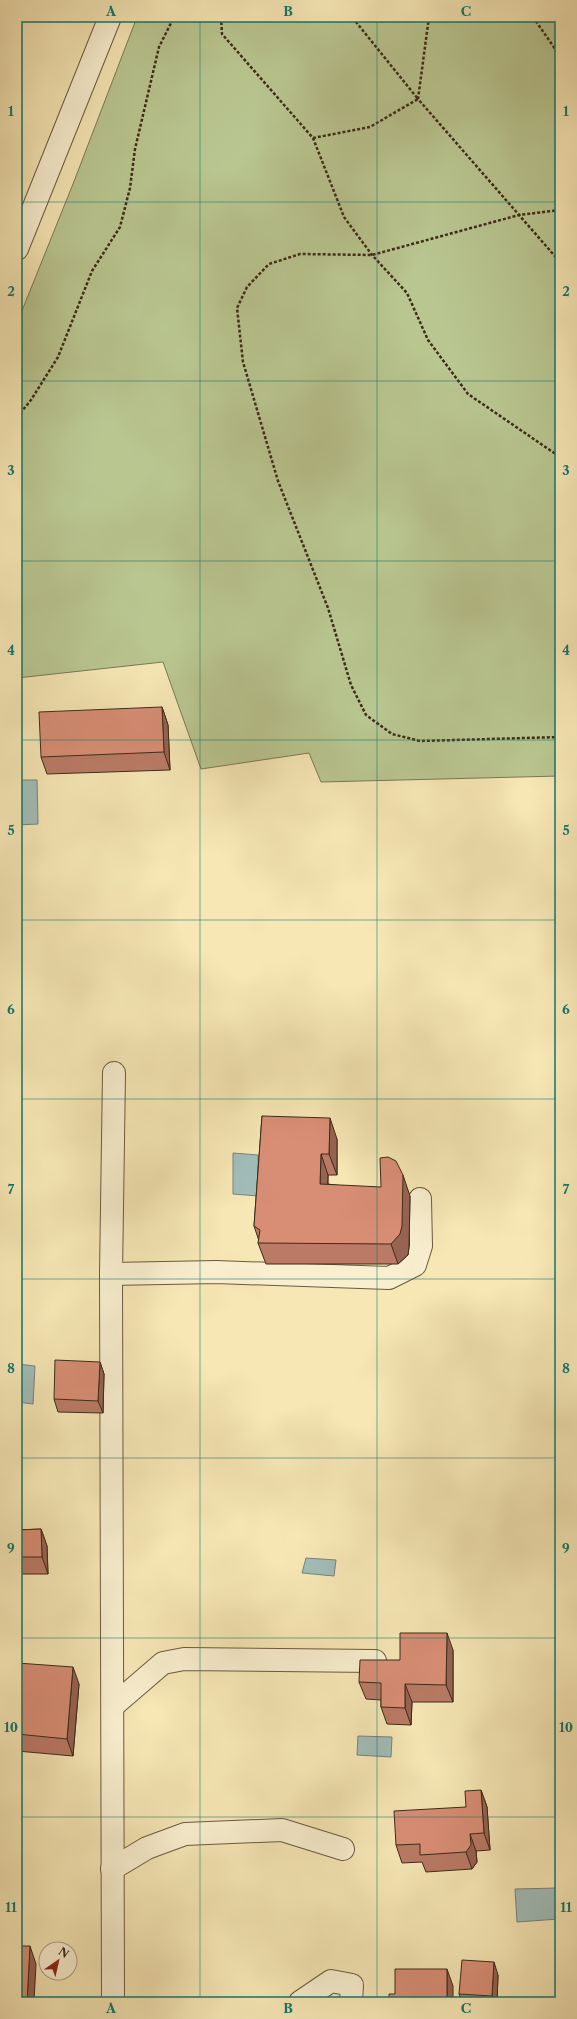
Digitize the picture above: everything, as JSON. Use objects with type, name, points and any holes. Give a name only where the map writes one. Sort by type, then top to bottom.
[{"type":"street","points":[[17,249],[23,215],[110,17]]},
{"type":"street","points":[[113,2002],[111,1274],[114,1073]]},
{"type":"street","points":[[111,1274],[216,1272],[389,1278],[415,1265],[421,1246],[420,1198]]},
{"type":"street","points":[[112,1706],[163,1663],[184,1659],[375,1661]]},
{"type":"street","points":[[112,1869],[147,1848],[185,1834],[282,1830],[343,1850]]},
{"type":"street","points":[[307,1999],[331,1981],[352,1985],[351,2002]]},
{"type":"path","points":[[17,417],[31,400],[58,357],[92,271],[120,227],[130,188],[135,148],[159,47],[174,17]]},
{"type":"path","points":[[221,17],[222,34],[313,138],[344,217],[372,255],[407,293],[428,340],[468,394],[560,457]]},
{"type":"path","points":[[352,17],[418,99],[560,262]]},
{"type":"path","points":[[418,99],[429,17]]},
{"type":"path","points":[[533,17],[560,56]]},
{"type":"path","points":[[313,138],[370,127],[418,99]]},
{"type":"path","points":[[560,210],[519,215],[372,255],[300,254],[269,264],[247,287],[237,308],[243,362],[278,482],[328,608],[351,685],[366,715],[392,734],[420,742],[560,737]]},
{"type":"green space","points":[[137,17],[560,17],[560,776],[321,782],[309,753],[201,769],[163,662],[17,678],[17,323],[73,184]]},
{"type":"water","points":[[17,780],[37,780],[38,824],[17,825]]},
{"type":"water","points":[[233,1153],[258,1155],[258,1196],[233,1194]]},
{"type":"water","points":[[17,1364],[35,1366],[33,1404],[17,1402]]},
{"type":"water","points":[[306,1558],[336,1560],[334,1576],[302,1573]]},
{"type":"water","points":[[358,1736],[392,1737],[391,1757],[357,1755]]},
{"type":"water","points":[[558,1888],[559,1919],[517,1922],[515,1889]]},
{"type":"building","points":[[162,707],[164,752],[41,757],[39,712]]},
{"type":"building","points":[[262,1116],[330,1118],[329,1154],[321,1154],[320,1184],[381,1187],[380,1158],[388,1157],[396,1161],[403,1175],[402,1226],[400,1234],[391,1244],[258,1243],[260,1230],[254,1226]]},
{"type":"building","points":[[55,1360],[100,1362],[98,1401],[54,1399]]},
{"type":"building","points":[[41,1529],[42,1557],[17,1557],[17,1530]]},
{"type":"building","points":[[400,1633],[447,1633],[446,1685],[405,1684],[405,1708],[381,1707],[381,1683],[359,1682],[360,1660],[400,1660]]},
{"type":"building","points":[[17,1663],[73,1667],[67,1739],[17,1734]]},
{"type":"building","points":[[481,1790],[484,1833],[470,1834],[471,1845],[466,1852],[420,1855],[420,1844],[396,1845],[394,1811],[466,1807],[465,1791]]},
{"type":"building","points":[[17,1946],[30,1946],[27,2002],[17,2002]]},
{"type":"building","points":[[462,1960],[494,1962],[492,1996],[459,1994]]},
{"type":"building","points":[[395,1969],[447,1969],[447,2002],[389,2002],[389,1994],[395,1994]]}]
